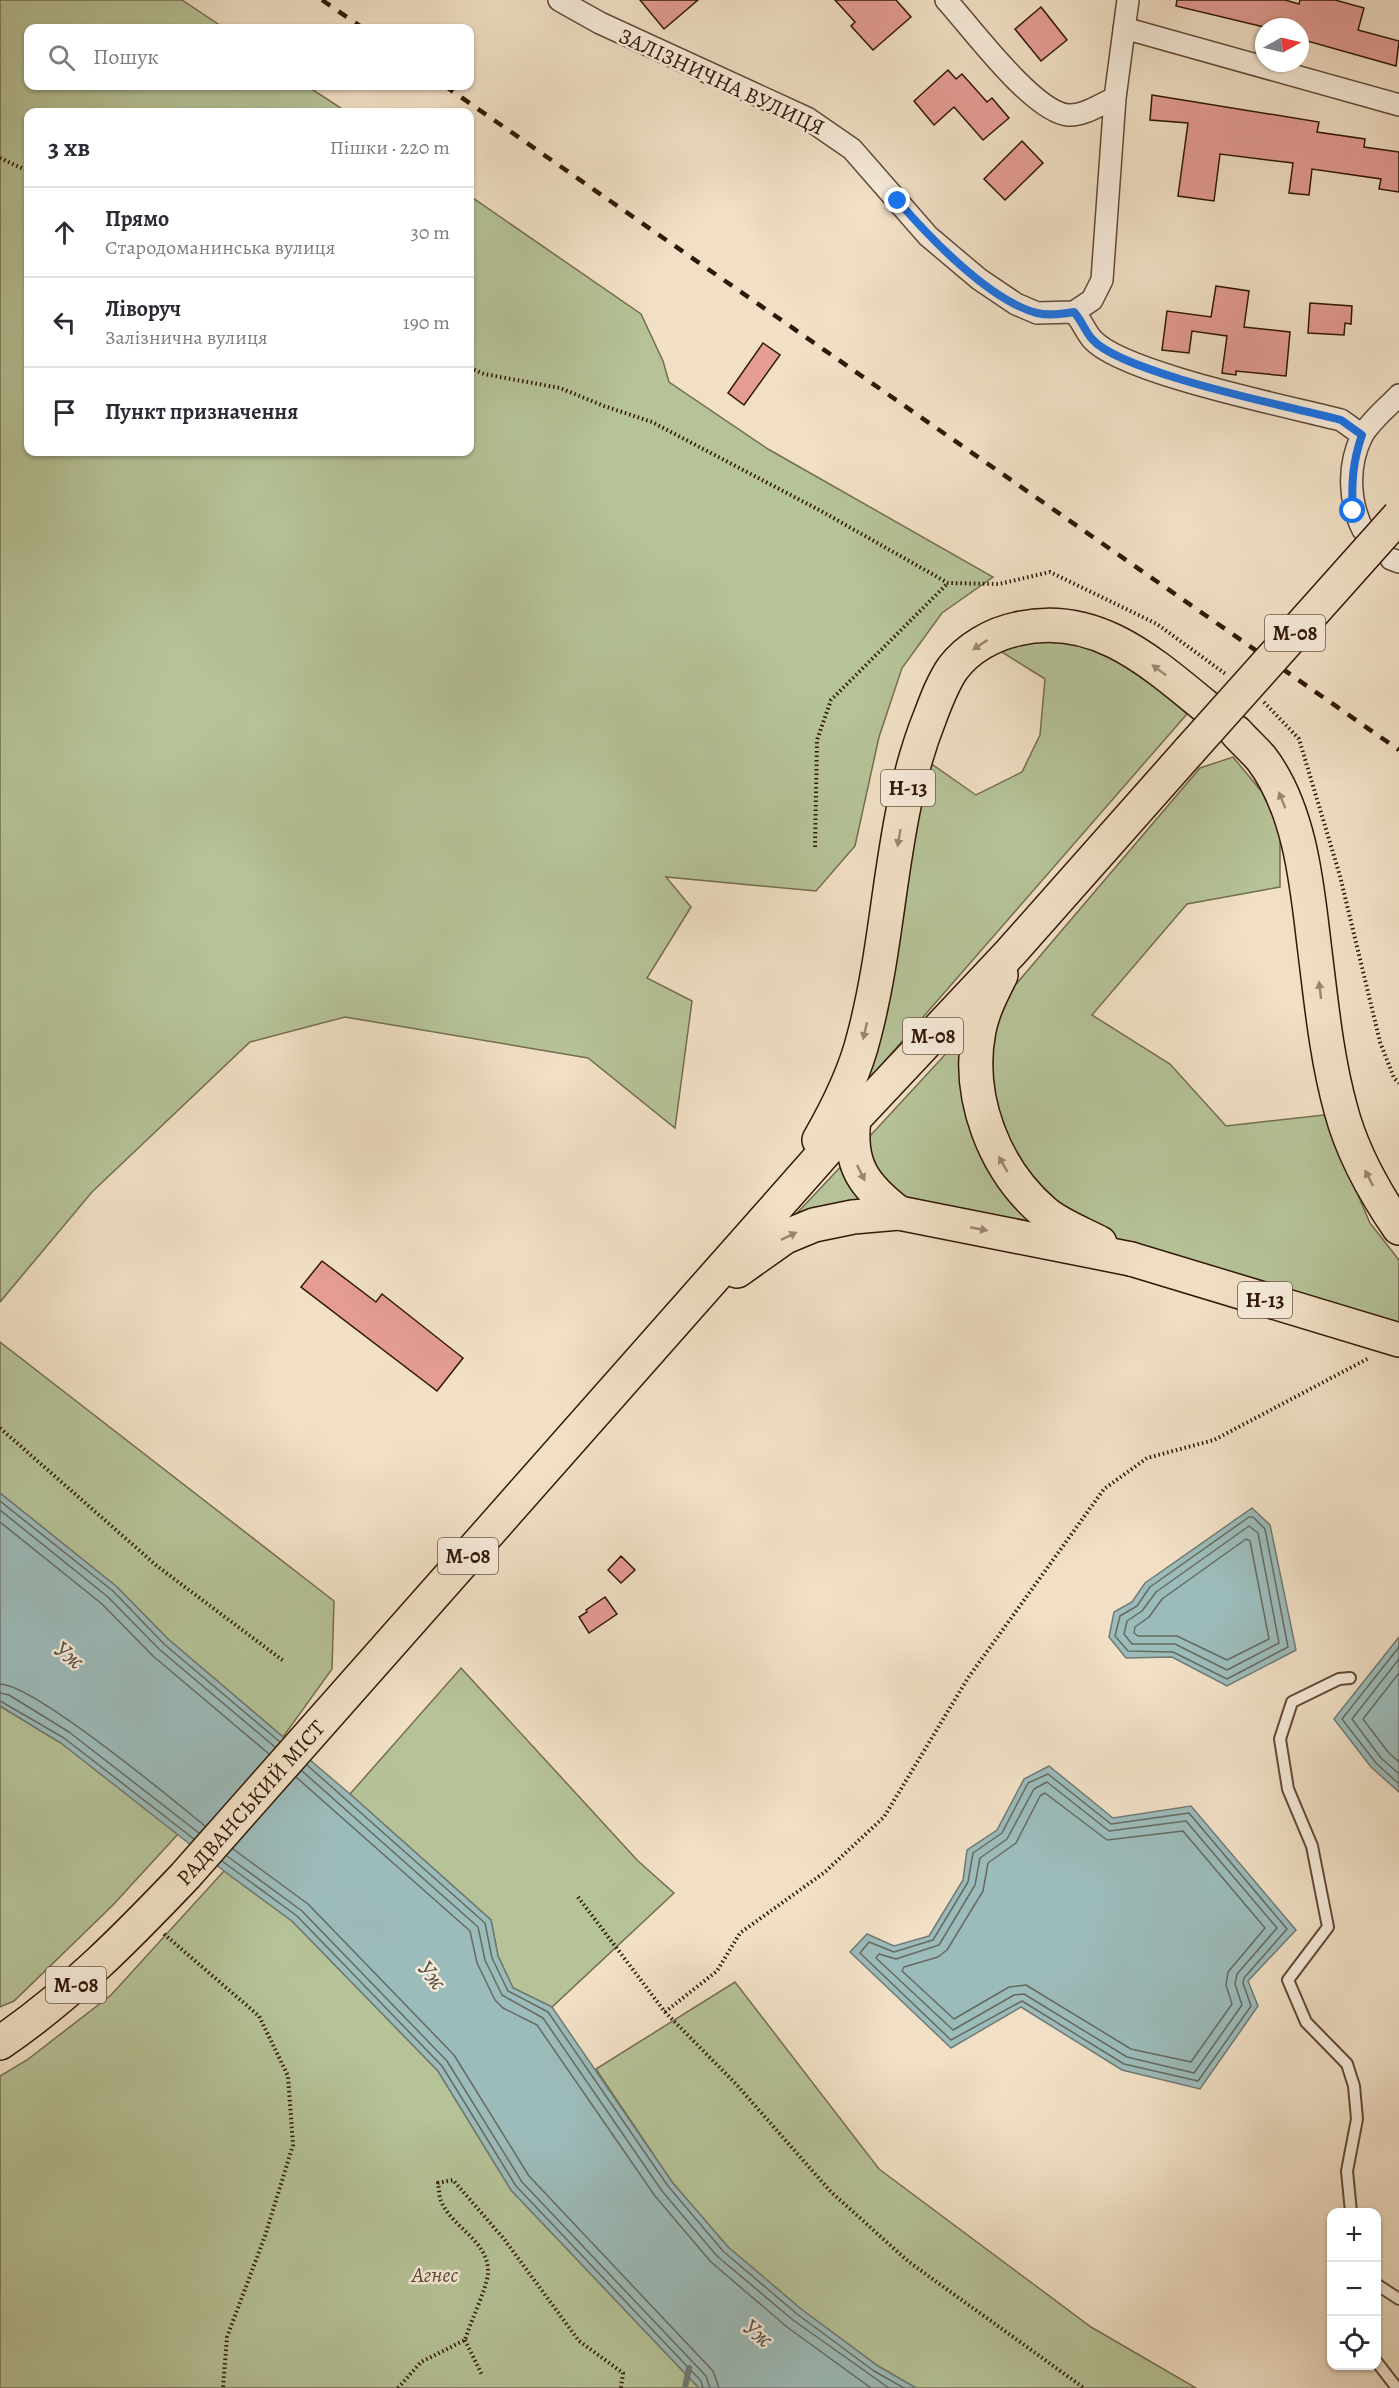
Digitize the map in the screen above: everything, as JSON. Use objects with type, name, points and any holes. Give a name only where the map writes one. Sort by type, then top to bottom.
[{"type":"main road","name":"М-08","points":[[690,1306],[854,1119],[1011,952],[1399,516]]},
{"type":"main road","name":"Н-13","points":[[794,1186],[849,1081],[864,1037],[887,919],[906,796],[921,739],[953,668],[978,645],[1005,632],[1032,625],[1062,624],[1084,628],[1111,638],[1140,656],[1205,706]]},
{"type":"main road","points":[[1236,732],[1261,759],[1278,789],[1294,830],[1305,874],[1321,1000],[1341,1112],[1369,1179],[1399,1228]]},
{"type":"main road","name":"Н-13","points":[[1011,952],[984,1010],[978,1032],[977,1062],[981,1103],[991,1141],[1003,1165],[1019,1188],[1046,1214],[1131,1259]]},
{"type":"main road","name":"Н-13","points":[[854,1119],[851,1143],[864,1181],[878,1197],[899,1213]]},
{"type":"main road","name":"Н-13","points":[[690,1306],[785,1237],[814,1225],[853,1217],[899,1213],[1131,1259],[1389,1347]]},
{"type":"main road","name":"РАДВАНСЬКИЙ МІСТ","points":[[145,1919],[690,1306]]},
{"type":"main road","name":"М-08","points":[[0,2043],[77,1984],[145,1919]]},
{"type":"street","name":"ЗАЛІЗНИЧНА ВУЛИЦЯ","points":[[559,0],[600,23],[807,118],[852,149],[928,236],[979,279],[1016,304],[1037,313],[1074,312]]},
{"type":"street","points":[[946,0],[1032,97],[1046,107],[1059,114],[1071,115],[1115,98]]},
{"type":"street","points":[[1128,0],[1115,98],[1102,280],[1092,300],[1074,312],[1092,339],[1124,359],[1187,380],[1341,420],[1362,435]]},
{"type":"street","points":[[1124,28],[1399,105]]},
{"type":"street","points":[[1363,530],[1353,511],[1351,486],[1354,459],[1362,435],[1399,395]]},
{"type":"lane","points":[[1350,1678],[1339,1680],[1292,1702],[1281,1739],[1288,1789],[1312,1846],[1328,1927],[1288,1980],[1306,2022],[1347,2064],[1354,2086],[1357,2119],[1347,2171],[1351,2208]]},
{"type":"lane","points":[[1381,2287],[1399,2299]]},
{"type":"lane","points":[[1381,2367],[1396,2388]]},
{"type":"path","points":[[0,158],[24,169]]},
{"type":"path","points":[[815,847],[817,740],[831,700],[948,583]]},
{"type":"path","points":[[665,2012],[717,1971],[740,1933],[825,1872],[884,1818],[968,1678],[1104,1489],[1148,1458],[1214,1440],[1389,1347]]},
{"type":"path","points":[[0,1428],[157,1566],[285,1662]]},
{"type":"path","points":[[578,1897],[665,2012],[736,2084],[831,2192],[909,2262],[1084,2388]]},
{"type":"path","points":[[145,1919],[259,2016],[288,2076],[293,2145],[265,2235],[227,2337],[223,2388]]},
{"type":"path","points":[[398,2388],[421,2362],[465,2340],[488,2274],[485,2260],[474,2239],[453,2220],[440,2201],[438,2183],[453,2180],[504,2239],[579,2341],[623,2373],[621,2388]]},
{"type":"path","points":[[465,2340],[483,2375]]},
{"type":"green space","points":[[0,0],[182,0],[218,24],[24,24],[24,90],[313,90],[341,108],[24,108],[24,456],[474,456],[474,199],[641,314],[663,361],[669,382],[768,449],[993,577],[942,613],[902,668],[879,737],[855,846],[816,891],[666,877],[691,907],[647,978],[692,1001],[675,1128],[588,1058],[345,1017],[250,1042],[92,1192],[0,1302]]},
{"type":"green space","points":[[1082,641],[1137,670],[1187,714],[870,1078],[867,1074],[926,760],[976,795],[1022,772],[1040,735],[1045,679],[997,649],[1010,642]]},
{"type":"green space","points":[[1233,757],[1262,792],[1280,830],[1280,887],[1187,904],[1092,1015],[1170,1064],[1226,1126],[1324,1115],[1370,1223],[1399,1260],[1399,1322],[1130,1245],[1073,1221],[1012,1160],[985,1065],[1006,996],[1200,768]]},
{"type":"green space","points":[[966,1032],[967,1047],[1044,1228],[956,1213],[910,1200],[892,1191],[881,1181],[873,1166],[869,1137]]},
{"type":"green space","points":[[848,1159],[877,1208],[782,1229]]},
{"type":"green space","points":[[0,1342],[334,1601],[332,1669],[283,1737],[168,1639],[117,1587],[0,1493]]},
{"type":"green space","points":[[461,1668],[638,1861],[674,1893],[552,2007],[513,1988],[498,1956],[491,1920],[350,1794]]},
{"type":"green space","points":[[0,1706],[61,1743],[178,1834],[113,1905],[14,2001],[0,2007]]},
{"type":"green space","name":"Агнес","points":[[224,1871],[292,1921],[438,2071],[511,2190],[699,2388],[0,2388],[0,2076],[27,2060],[111,1995]]},
{"type":"green space","points":[[735,1982],[879,2169],[1091,2327],[1196,2388],[916,2388],[878,2366],[801,2309],[728,2247],[672,2182],[596,2069]]},
{"type":"water","name":"Уж","points":[[0,1493],[117,1587],[168,1639],[350,1794],[491,1920],[498,1956],[513,1988],[552,2007],[672,2182],[728,2247],[801,2309],[878,2366],[916,2388],[699,2388],[511,2190],[438,2071],[292,1921],[224,1871],[61,1743],[0,1706]]},
{"type":"water","points":[[1252,1508],[1270,1525],[1296,1650],[1227,1686],[1172,1657],[1126,1658],[1109,1637],[1114,1612],[1132,1602],[1145,1583]]},
{"type":"water","points":[[1399,1637],[1399,1792],[1371,1767],[1334,1719]]},
{"type":"water","points":[[1049,1766],[1113,1818],[1191,1806],[1296,1930],[1248,1981],[1258,2006],[1200,2089],[1122,2070],[1021,2007],[951,2048],[850,1952],[867,1934],[894,1946],[929,1936],[963,1880],[967,1850],[997,1830],[1024,1779]]},
{"type":"building","points":[[640,0],[698,0],[664,29]]},
{"type":"building","points":[[835,0],[896,0],[911,17],[873,50],[851,26],[855,22]]},
{"type":"building","points":[[1177,0],[1285,0],[1299,4],[1300,0],[1335,0],[1364,8],[1358,30],[1399,41],[1396,66],[1309,42],[1309,18],[1255,18],[1255,25],[1176,6]]},
{"type":"building","points":[[1041,7],[1067,40],[1041,61],[1015,29]]},
{"type":"building","points":[[948,70],[956,79],[962,74],[987,102],[992,98],[1009,118],[983,140],[954,107],[934,125],[914,101]]},
{"type":"building","points":[[1152,95],[1319,122],[1317,132],[1365,139],[1364,147],[1399,152],[1399,192],[1379,189],[1381,179],[1312,169],[1309,195],[1289,193],[1293,163],[1220,154],[1214,201],[1178,196],[1188,123],[1150,120]]},
{"type":"building","points":[[1022,141],[1043,163],[1005,200],[984,179]]},
{"type":"building","points":[[1216,286],[1249,291],[1244,327],[1290,332],[1286,376],[1236,371],[1236,375],[1222,373],[1227,336],[1192,331],[1189,353],[1162,350],[1167,311],[1211,317]]},
{"type":"building","points":[[1310,303],[1352,306],[1351,324],[1345,323],[1344,335],[1308,333]]},
{"type":"building","points":[[763,343],[780,355],[744,405],[728,393]]},
{"type":"building","points":[[322,1261],[376,1302],[382,1294],[463,1358],[437,1391],[301,1287]]},
{"type":"building","points":[[621,1556],[635,1570],[621,1583],[608,1570]]},
{"type":"building","points":[[605,1597],[617,1614],[589,1633],[579,1617]]},
{"type":"waterway","points":[[685,2388],[689,2368]]},
{"type":"railway","points":[[322,0],[357,24]]},
{"type":"railway","points":[[451,90],[1399,750]]},
{"type":"route","points":[[898,201],[928,236],[996,291],[1016,304],[1037,313],[1056,315],[1074,312],[1083,322],[1092,339],[1124,359],[1187,380],[1341,420],[1362,435],[1354,459],[1351,486],[1353,511]]}]
